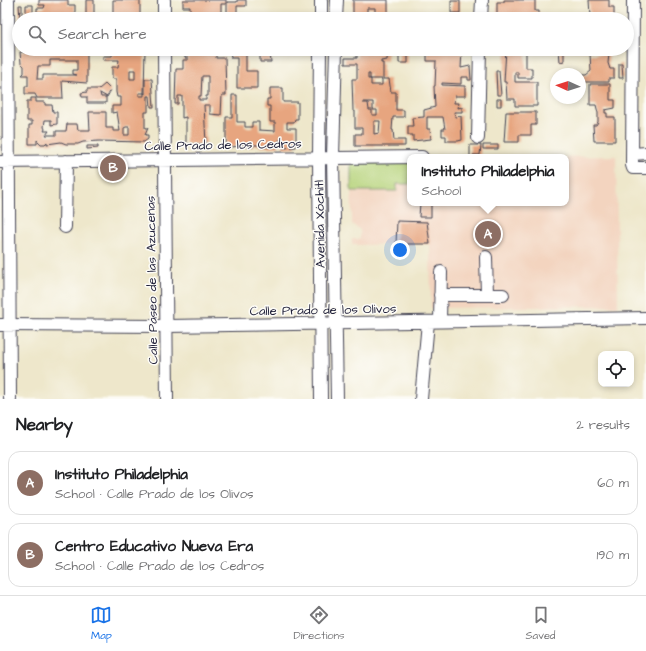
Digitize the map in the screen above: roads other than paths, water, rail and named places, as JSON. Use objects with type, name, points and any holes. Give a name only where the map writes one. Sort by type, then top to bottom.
[{"type":"street","points":[[8,0],[5,161],[5,325],[10,399]]},
{"type":"street","points":[[164,0],[164,12]]},
{"type":"street","points":[[321,0],[321,12]]},
{"type":"street","points":[[336,12],[337,0]]},
{"type":"street","points":[[481,12],[482,0]]},
{"type":"street","points":[[633,0],[633,12]]},
{"type":"street","name":"Calle Paseo de las Azucenas","points":[[164,56],[167,399]]},
{"type":"street","name":"Avenida Xóchitl","points":[[320,56],[319,157],[321,399]]},
{"type":"street","name":"Avenida Xóchitl","points":[[336,56],[333,157],[336,399]]},
{"type":"street","points":[[478,138],[480,56]]},
{"type":"street","points":[[633,56],[633,168],[646,168]]},
{"type":"street","points":[[632,154],[646,153]]},
{"type":"street","name":"Calle Prado de los Cedros","points":[[5,161],[407,157]]},
{"type":"street","points":[[65,227],[66,161]]},
{"type":"street","points":[[486,257],[487,295]]},
{"type":"street","points":[[421,399],[440,295],[441,272]]},
{"type":"street","points":[[440,295],[503,295]]},
{"type":"street","name":"Calle Prado de los Olivos","points":[[5,325],[167,326],[646,318]]},
{"type":"place","name":"Centro Educativo Nueva Era","points":[[113,168]]},
{"type":"place","name":"Instituto Philadelphia","points":[[488,234]]}]
